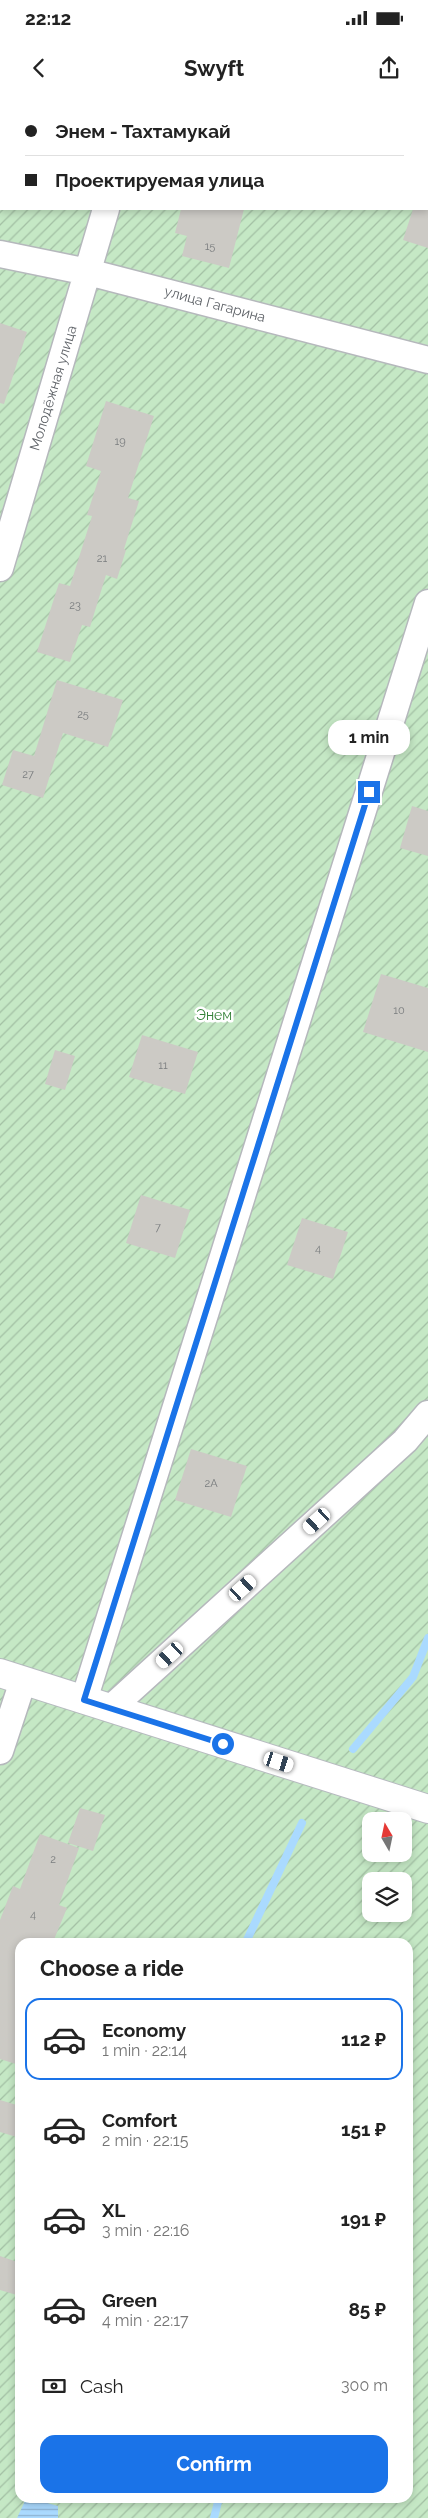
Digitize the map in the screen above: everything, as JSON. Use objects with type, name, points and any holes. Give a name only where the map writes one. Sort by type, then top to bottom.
[{"type":"main road","points":[[12,1677],[428,1809]]},
{"type":"street","name":"Молодёжная улица","points":[[0,568],[106,210]]},
{"type":"street","name":"улица Гагарина","points":[[0,254],[88,272],[428,360]]},
{"type":"street","points":[[84,1700],[428,602]]},
{"type":"street","points":[[111,1708],[404,1441],[428,1414]]},
{"type":"street","points":[[0,1751],[12,1677]]},
{"type":"green space","name":"Энем","points":[[0,210],[428,210],[428,2518],[0,2518]]},
{"type":"water","points":[[24,2503],[47,2503],[58,2506],[58,2518],[17,2518]]},
{"type":"building","points":[[181,210],[244,210],[229,268],[182,256],[187,236],[175,233]]},
{"type":"building","points":[[413,210],[428,210],[428,248],[403,240]]},
{"type":"building","points":[[0,323],[27,332],[4,404],[0,403]]},
{"type":"building","points":[[106,401],[154,416],[128,498],[139,501],[117,579],[106,575],[90,627],[82,625],[70,662],[37,652],[59,583],[70,586],[92,516],[87,515],[101,471],[86,466]]},
{"type":"building","points":[[57,680],[123,700],[108,747],[63,733],[43,798],[2,785],[13,750],[34,756]]},
{"type":"building","points":[[412,806],[428,811],[428,856],[400,848]]},
{"type":"building","points":[[381,974],[428,988],[428,1052],[363,1032]]},
{"type":"building","points":[[142,1035],[198,1052],[185,1094],[129,1077]]},
{"type":"building","points":[[55,1050],[75,1056],[65,1090],[45,1084]]},
{"type":"building","points":[[141,1195],[190,1210],[175,1258],[126,1243]]},
{"type":"building","points":[[302,1218],[348,1232],[333,1279],[287,1265]]},
{"type":"building","points":[[191,1449],[247,1466],[231,1517],[175,1500]]},
{"type":"building","points":[[80,1808],[105,1815],[93,1851],[68,1843]]},
{"type":"building","points":[[40,1834],[79,1848],[59,1905],[67,1908],[55,1938],[15,1938],[15,2064],[0,2059],[0,1920],[13,1886],[20,1889]]},
{"type":"building","points":[[0,2100],[15,2104],[15,2136],[0,2132]]},
{"type":"building","points":[[0,2256],[15,2261],[15,2294],[0,2290]]},
{"type":"waterway","points":[[353,1749],[413,1677],[428,1638]]},
{"type":"waterway","points":[[248,1938],[302,1823]]},
{"type":"waterway","points":[[214,2518],[218,2503]]},
{"type":"route","points":[[223,1744],[84,1700],[369,792]]}]
